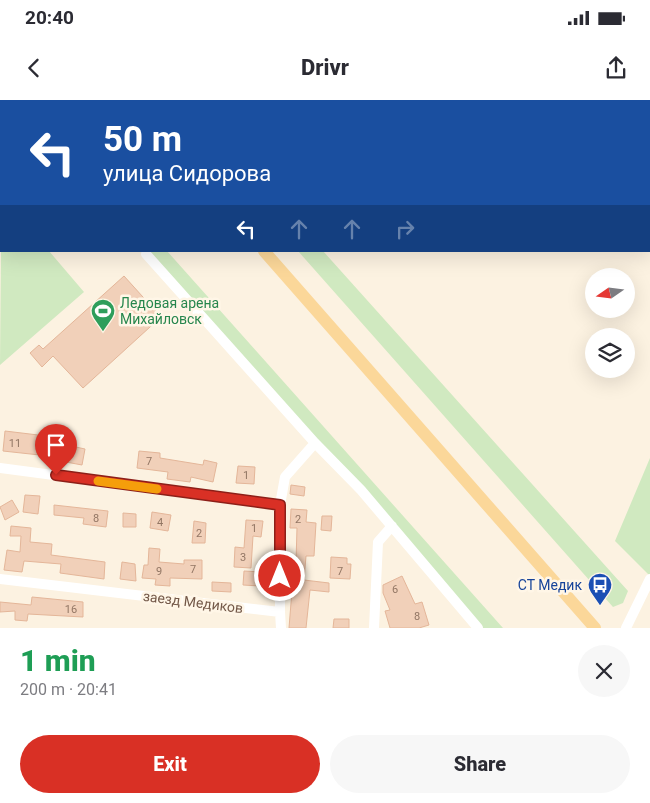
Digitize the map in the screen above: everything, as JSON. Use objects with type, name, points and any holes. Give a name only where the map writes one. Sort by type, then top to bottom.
[{"type":"main road","points":[[265,252],[595,628]]},
{"type":"street","points":[[146,254],[315,443],[361,490],[478,628]]},
{"type":"street","points":[[281,628],[280,505],[285,477],[315,443]]},
{"type":"street","points":[[0,468],[280,505]]},
{"type":"street","points":[[374,628],[378,542],[392,526]]},
{"type":"street","name":"заезд Медиков","points":[[0,578],[280,612]]},
{"type":"street","points":[[626,628],[650,579]]},
{"type":"green space","points":[[1,252],[50,252],[84,292],[0,365]]},
{"type":"green space","points":[[168,252],[503,628],[483,628],[150,253]]},
{"type":"green space","points":[[299,252],[324,252],[628,591],[623,603],[613,607]]},
{"type":"green space","points":[[650,458],[650,576],[615,541]]},
{"type":"building","name":"Ледовая арена Михайловск","points":[[124,276],[161,317],[83,388],[53,356],[42,367],[30,353],[39,345],[43,349]]},
{"type":"building","points":[[5,431],[63,438],[62,444],[85,449],[82,465],[66,462],[67,458],[3,451]]},
{"type":"building","points":[[139,451],[160,453],[160,458],[203,465],[204,460],[217,463],[213,482],[191,477],[190,482],[167,479],[168,472],[137,468]]},
{"type":"building","points":[[238,466],[255,467],[254,484],[236,483]]},
{"type":"building","points":[[291,485],[305,487],[304,496],[290,494]]},
{"type":"building","points":[[25,495],[40,496],[38,514],[23,512]]},
{"type":"building","points":[[12,500],[19,512],[5,520],[0,507]]},
{"type":"building","points":[[54,505],[108,511],[106,527],[83,524],[84,518],[54,515]]},
{"type":"building","points":[[291,509],[307,510],[306,522],[316,523],[314,556],[306,556],[304,580],[329,583],[329,592],[310,590],[306,628],[289,628],[293,578],[289,578],[290,562],[296,562],[297,528],[290,528]]},
{"type":"building","points":[[152,512],[171,515],[168,531],[150,528]]},
{"type":"building","points":[[123,513],[136,514],[136,527],[123,527]]},
{"type":"building","points":[[322,516],[332,516],[331,531],[321,530]]},
{"type":"building","points":[[246,520],[263,521],[261,537],[253,536],[251,568],[234,567],[235,547],[244,548]]},
{"type":"building","points":[[194,521],[206,523],[205,543],[192,543]]},
{"type":"building","points":[[11,526],[31,528],[30,542],[52,544],[51,555],[105,562],[104,579],[60,573],[61,564],[24,561],[22,572],[4,570],[7,550],[20,552],[21,536],[10,536]]},
{"type":"building","points":[[149,548],[160,549],[159,562],[184,564],[184,560],[202,560],[202,579],[170,578],[170,586],[155,585],[156,579],[142,578],[144,565],[148,565]]},
{"type":"building","points":[[331,557],[347,558],[347,564],[351,564],[350,579],[330,578]]},
{"type":"building","points":[[122,562],[135,564],[136,581],[120,579]]},
{"type":"building","points":[[244,571],[261,572],[260,586],[243,585]]},
{"type":"building","points":[[402,576],[415,604],[422,602],[429,625],[419,628],[390,628],[385,611],[390,610],[383,593],[383,585]]},
{"type":"building","points":[[212,582],[231,583],[231,592],[212,591]]},
{"type":"building","points":[[32,597],[83,602],[83,617],[28,614],[27,621],[15,620],[15,611],[0,612],[0,602],[31,605]]},
{"type":"building","points":[[334,619],[349,619],[349,628],[333,628]]},
{"type":"slow traffic","points":[[98,481],[157,489]]},
{"type":"place","name":"Ледовая арена Михайловск","points":[[103,332]]},
{"type":"place","name":"СТ Медик","points":[[600,606]]},
{"type":"route","points":[[56,475],[280,505],[280,576]]}]
